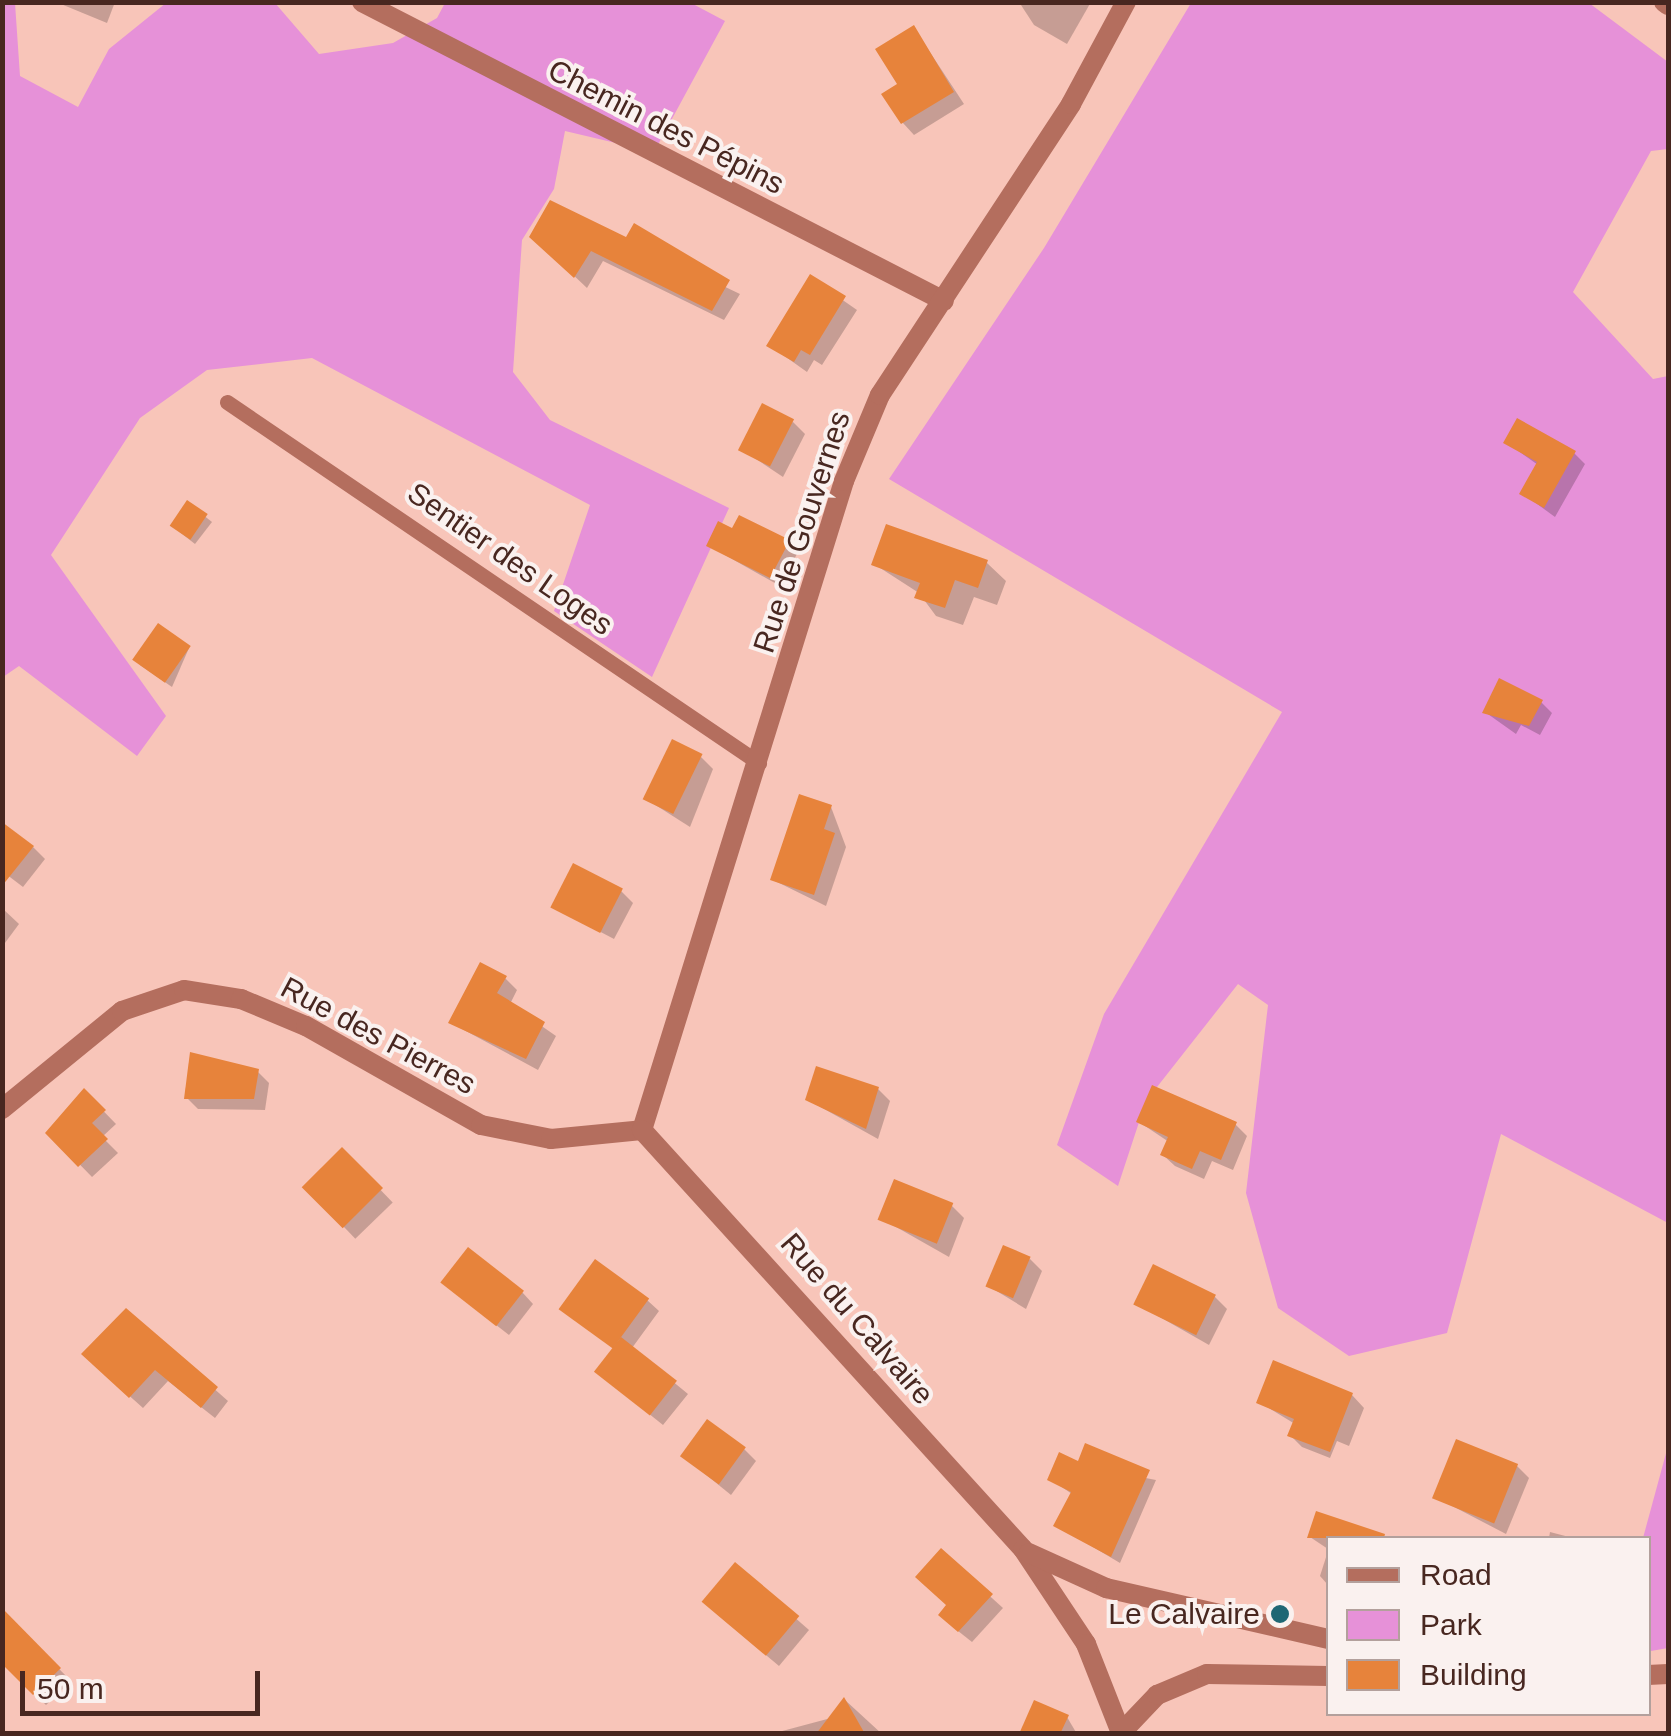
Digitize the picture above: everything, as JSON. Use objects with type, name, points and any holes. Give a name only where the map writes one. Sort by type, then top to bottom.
[{"type":"street","name":"Chemin des Pépins","points":[[362,2],[944,301]]},
{"type":"street","name":"Rue de Gouvernes","points":[[642,1130],[844,481],[880,396],[944,301],[1126,2]]},
{"type":"street","name":"Rue des Pierres","points":[[2,1109],[122,1011],[184,990],[241,999],[306,1026],[481,1125],[551,1139],[642,1130]]},
{"type":"street","name":"Rue du Calvaire","points":[[642,1130],[1023,1549],[1086,1644],[1120,1734]]},
{"type":"street","name":"Rue du Calvaire","points":[[1023,1549],[1106,1588],[1326,1639]]},
{"type":"street","points":[[1120,1734],[1157,1696],[1207,1674],[1326,1676]]},
{"type":"lane","name":"Sentier des Loges","points":[[227,402],[759,763]]},
{"type":"green space","points":[[3,3],[15,3],[20,76],[78,107],[109,49],[166,3],[275,3],[319,54],[393,43],[437,18],[445,3],[691,3],[725,21],[654,152],[565,131],[554,189],[522,240],[513,372],[550,420],[729,508],[652,677],[554,611],[590,505],[312,358],[207,370],[140,418],[51,555],[166,716],[137,756],[19,666],[3,677]]},
{"type":"green space","points":[[1191,3],[1589,3],[1668,62],[1668,149],[1651,151],[1573,292],[1653,379],[1668,376],[1668,1223],[1501,1134],[1447,1333],[1349,1356],[1278,1308],[1246,1193],[1268,1005],[1238,984],[1146,1101],[1118,1186],[1057,1145],[1104,1014],[1282,712],[889,479],[1044,248]]},
{"type":"green space","points":[[1668,1446],[1668,1648],[1651,1651],[1651,1536],[1644,1536]]},
{"type":"building","points":[[914,25],[954,92],[901,124],[881,94],[897,84],[875,49]]},
{"type":"building","points":[[550,200],[626,237],[634,223],[730,280],[712,311],[591,251],[574,278],[529,237]]},
{"type":"building","points":[[810,274],[846,296],[810,355],[801,350],[794,362],[766,346]]},
{"type":"building","points":[[762,403],[794,419],[770,467],[738,450]]},
{"type":"building","points":[[1517,418],[1576,451],[1544,508],[1519,494],[1537,462],[1503,443]]},
{"type":"building","points":[[187,500],[208,514],[190,540],[170,526]]},
{"type":"building","points":[[739,515],[790,540],[770,578],[706,546],[718,521],[732,528]]},
{"type":"building","points":[[886,524],[988,560],[978,588],[955,580],[945,608],[914,598],[920,583],[871,565]]},
{"type":"building","points":[[158,623],[191,646],[165,683],[132,660]]},
{"type":"building","points":[[1499,678],[1543,700],[1529,726],[1482,713]]},
{"type":"building","points":[[672,739],[703,754],[673,814],[643,799]]},
{"type":"building","points":[[799,794],[832,805],[824,829],[835,833],[814,895],[770,880]]},
{"type":"building","points":[[2,822],[34,846],[2,886]]},
{"type":"building","points":[[573,863],[623,888],[600,933],[550,908]]},
{"type":"building","points":[[480,962],[507,976],[497,993],[545,1022],[526,1059],[448,1023]]},
{"type":"building","points":[[190,1052],[259,1069],[254,1099],[184,1099]]},
{"type":"building","points":[[816,1066],[879,1087],[866,1129],[805,1100]]},
{"type":"building","points":[[1152,1085],[1237,1122],[1221,1160],[1200,1151],[1192,1169],[1160,1155],[1168,1137],[1136,1122]]},
{"type":"building","points":[[84,1088],[106,1110],[92,1123],[108,1139],[78,1167],[45,1133]]},
{"type":"building","points":[[342,1147],[383,1188],[343,1228],[302,1187]]},
{"type":"building","points":[[894,1179],[953,1203],[937,1244],[878,1220]]},
{"type":"building","points":[[1003,1245],[1031,1257],[1013,1298],[985,1286]]},
{"type":"building","points":[[468,1247],[524,1291],[496,1326],[440,1282]]},
{"type":"building","points":[[595,1259],[649,1298],[613,1349],[559,1309]]},
{"type":"building","points":[[1153,1264],[1216,1295],[1196,1335],[1133,1304]]},
{"type":"building","points":[[126,1308],[218,1387],[201,1408],[155,1370],[129,1398],[81,1354]]},
{"type":"building","points":[[621,1337],[677,1381],[650,1415],[594,1372]]},
{"type":"building","points":[[1273,1360],[1353,1393],[1330,1452],[1287,1436],[1294,1419],[1256,1403]]},
{"type":"building","points":[[707,1419],[746,1447],[719,1484],[680,1456]]},
{"type":"building","points":[[1456,1439],[1518,1464],[1494,1523],[1432,1498]]},
{"type":"building","points":[[1085,1443],[1150,1470],[1111,1557],[1053,1526],[1071,1492],[1047,1480],[1059,1452],[1078,1461]]},
{"type":"building","points":[[1316,1511],[1385,1534],[1384,1536],[1307,1538]]},
{"type":"building","points":[[941,1548],[993,1594],[958,1632],[938,1615],[946,1605],[915,1577]]},
{"type":"building","points":[[735,1562],[799,1616],[766,1656],[702,1602]]},
{"type":"building","points":[[2,1608],[61,1668],[33,1695],[2,1664]]},
{"type":"building","points":[[844,1697],[865,1734],[816,1734]]},
{"type":"building","points":[[1034,1700],[1069,1715],[1060,1734],[1019,1734]]},
{"type":"place","name":"Le Calvaire","points":[[1280,1614]]}]
